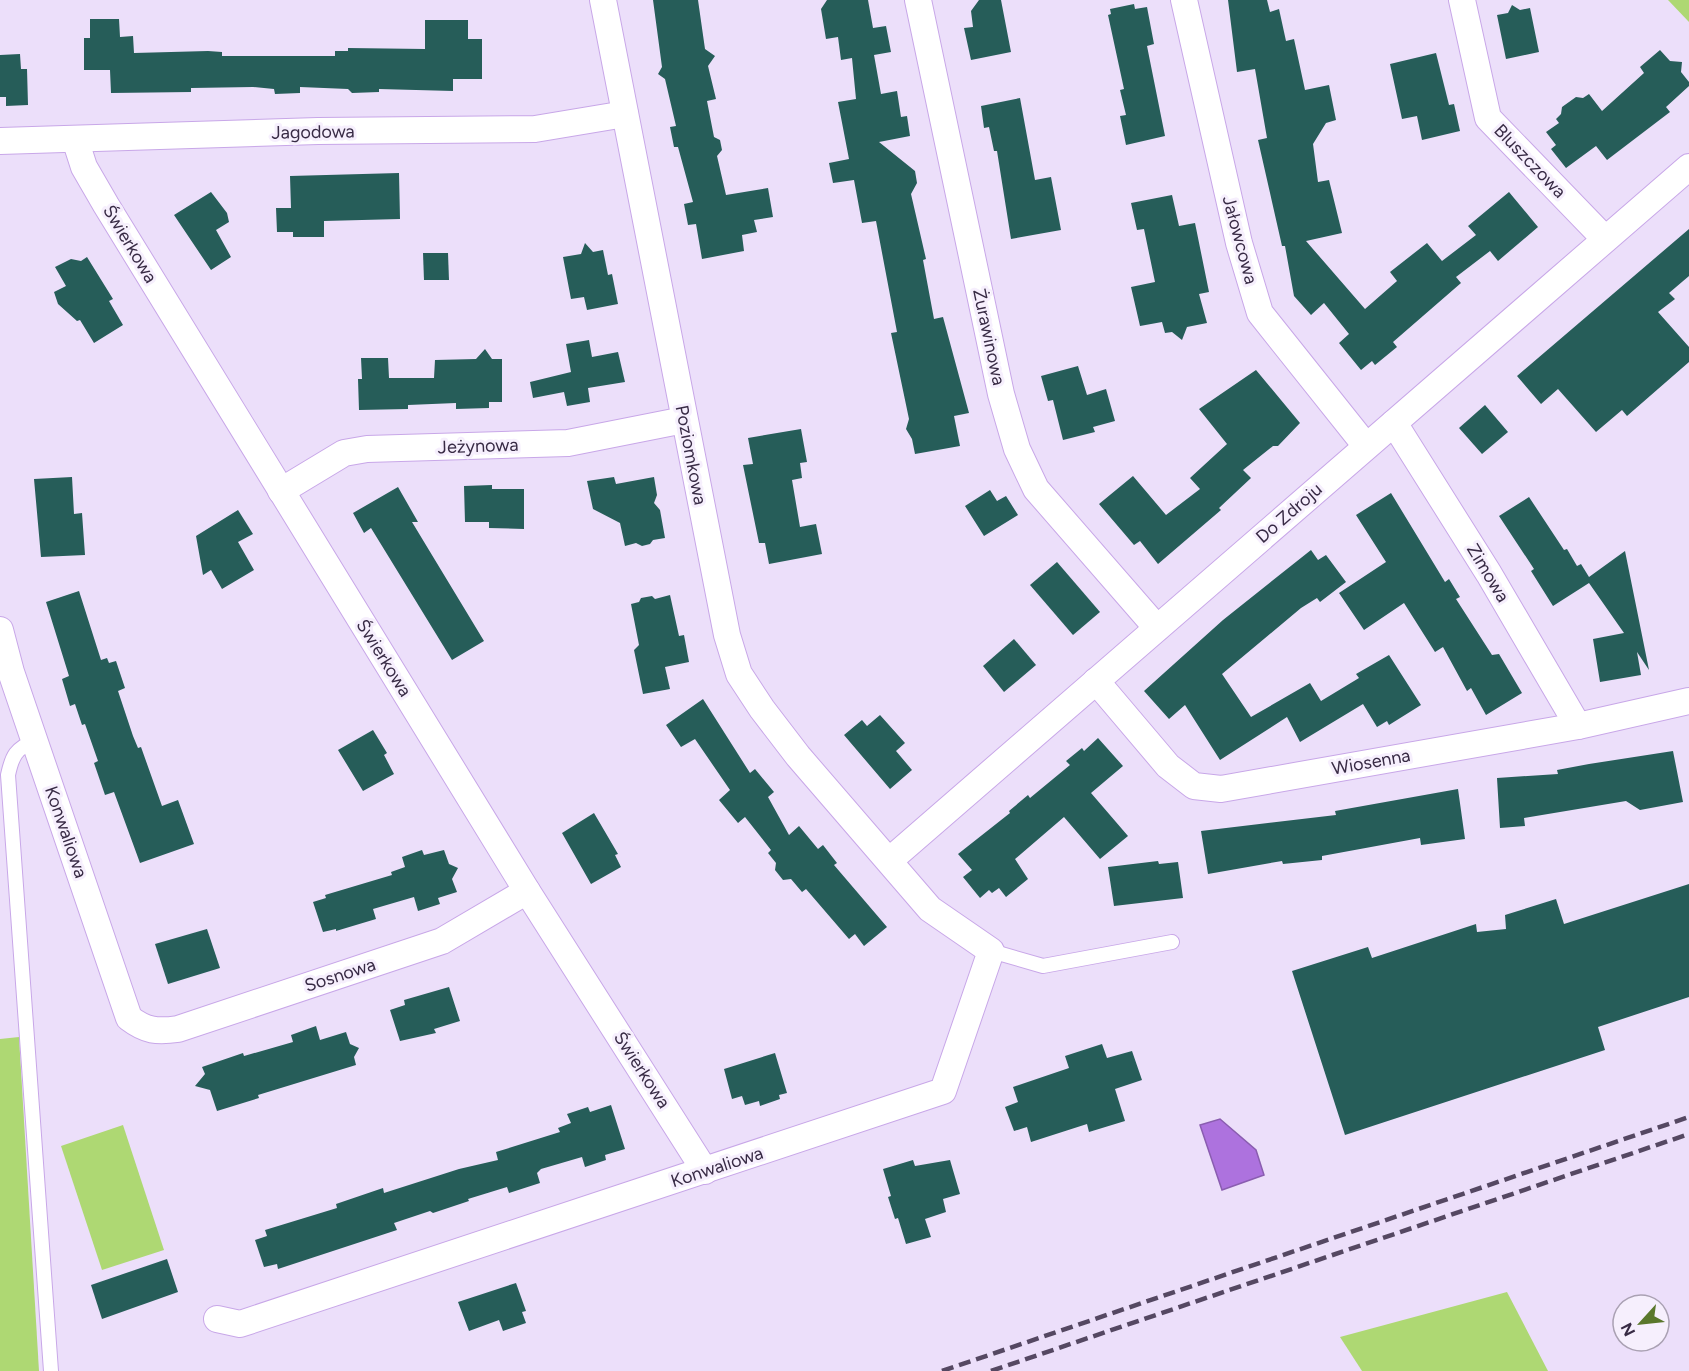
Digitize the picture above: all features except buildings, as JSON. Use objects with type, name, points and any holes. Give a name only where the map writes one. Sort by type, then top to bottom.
[{"type":"street","name":"Poziomkowa","points":[[603,0],[727,635],[739,674],[798,756],[890,860]]},
{"type":"street","name":"Żurawinowa","points":[[918,0],[1001,394],[1017,449],[1036,489],[1157,628]]},
{"type":"street","name":"Jałowcowa","points":[[1184,0],[1239,243],[1260,313],[1366,446]]},
{"type":"street","name":"Bluszczowa","points":[[1462,0],[1488,118],[1605,239]]},
{"type":"street","name":"Jagodowa","points":[[0,141],[318,131],[536,129],[625,114]]},
{"type":"street","name":"Świerkowa","points":[[75,139],[84,167],[106,205],[280,491],[527,891],[705,1171]]},
{"type":"street","name":"Do Zdroju","points":[[890,860],[1689,167]]},
{"type":"street","name":"Jeżynowa","points":[[280,491],[344,453],[367,448],[568,443],[684,420]]},
{"type":"street","name":"Zimowa","points":[[1394,423],[1489,574],[1578,726]]},
{"type":"street","name":"Konwaliowa","points":[[0,630],[35,741],[129,1018],[142,1029]]},
{"type":"street","name":"Wiosenna","points":[[1096,681],[1168,766],[1194,786],[1221,789],[1578,726],[1689,701]]},
{"type":"street","points":[[890,860],[930,909],[991,951]]},
{"type":"street","name":"Sosnowa","points":[[142,1029],[158,1032],[178,1029],[442,941],[527,891]]},
{"type":"street","name":"Konwaliowa","points":[[217,1318],[240,1324],[943,1091],[991,951]]},
{"type":"lane","points":[[35,741],[21,746],[12,756],[8,776],[51,1371]]},
{"type":"lane","points":[[991,951],[1043,966],[1172,942]]},
{"type":"green space","points":[[1668,0],[1689,0],[1689,22]]},
{"type":"green space","points":[[19,1037],[39,1371],[0,1371],[0,1039]]},
{"type":"green space","points":[[123,1125],[164,1250],[102,1270],[61,1146]]},
{"type":"green space","points":[[1507,1292],[1548,1371],[1362,1371],[1340,1337]]},
{"type":"shaded area","points":[[1220,1119],[1256,1150],[1264,1175],[1222,1190],[1200,1125]]},
{"type":"railway","points":[[942,1371],[1689,1117]]},
{"type":"railway","points":[[991,1371],[1689,1134]]}]
